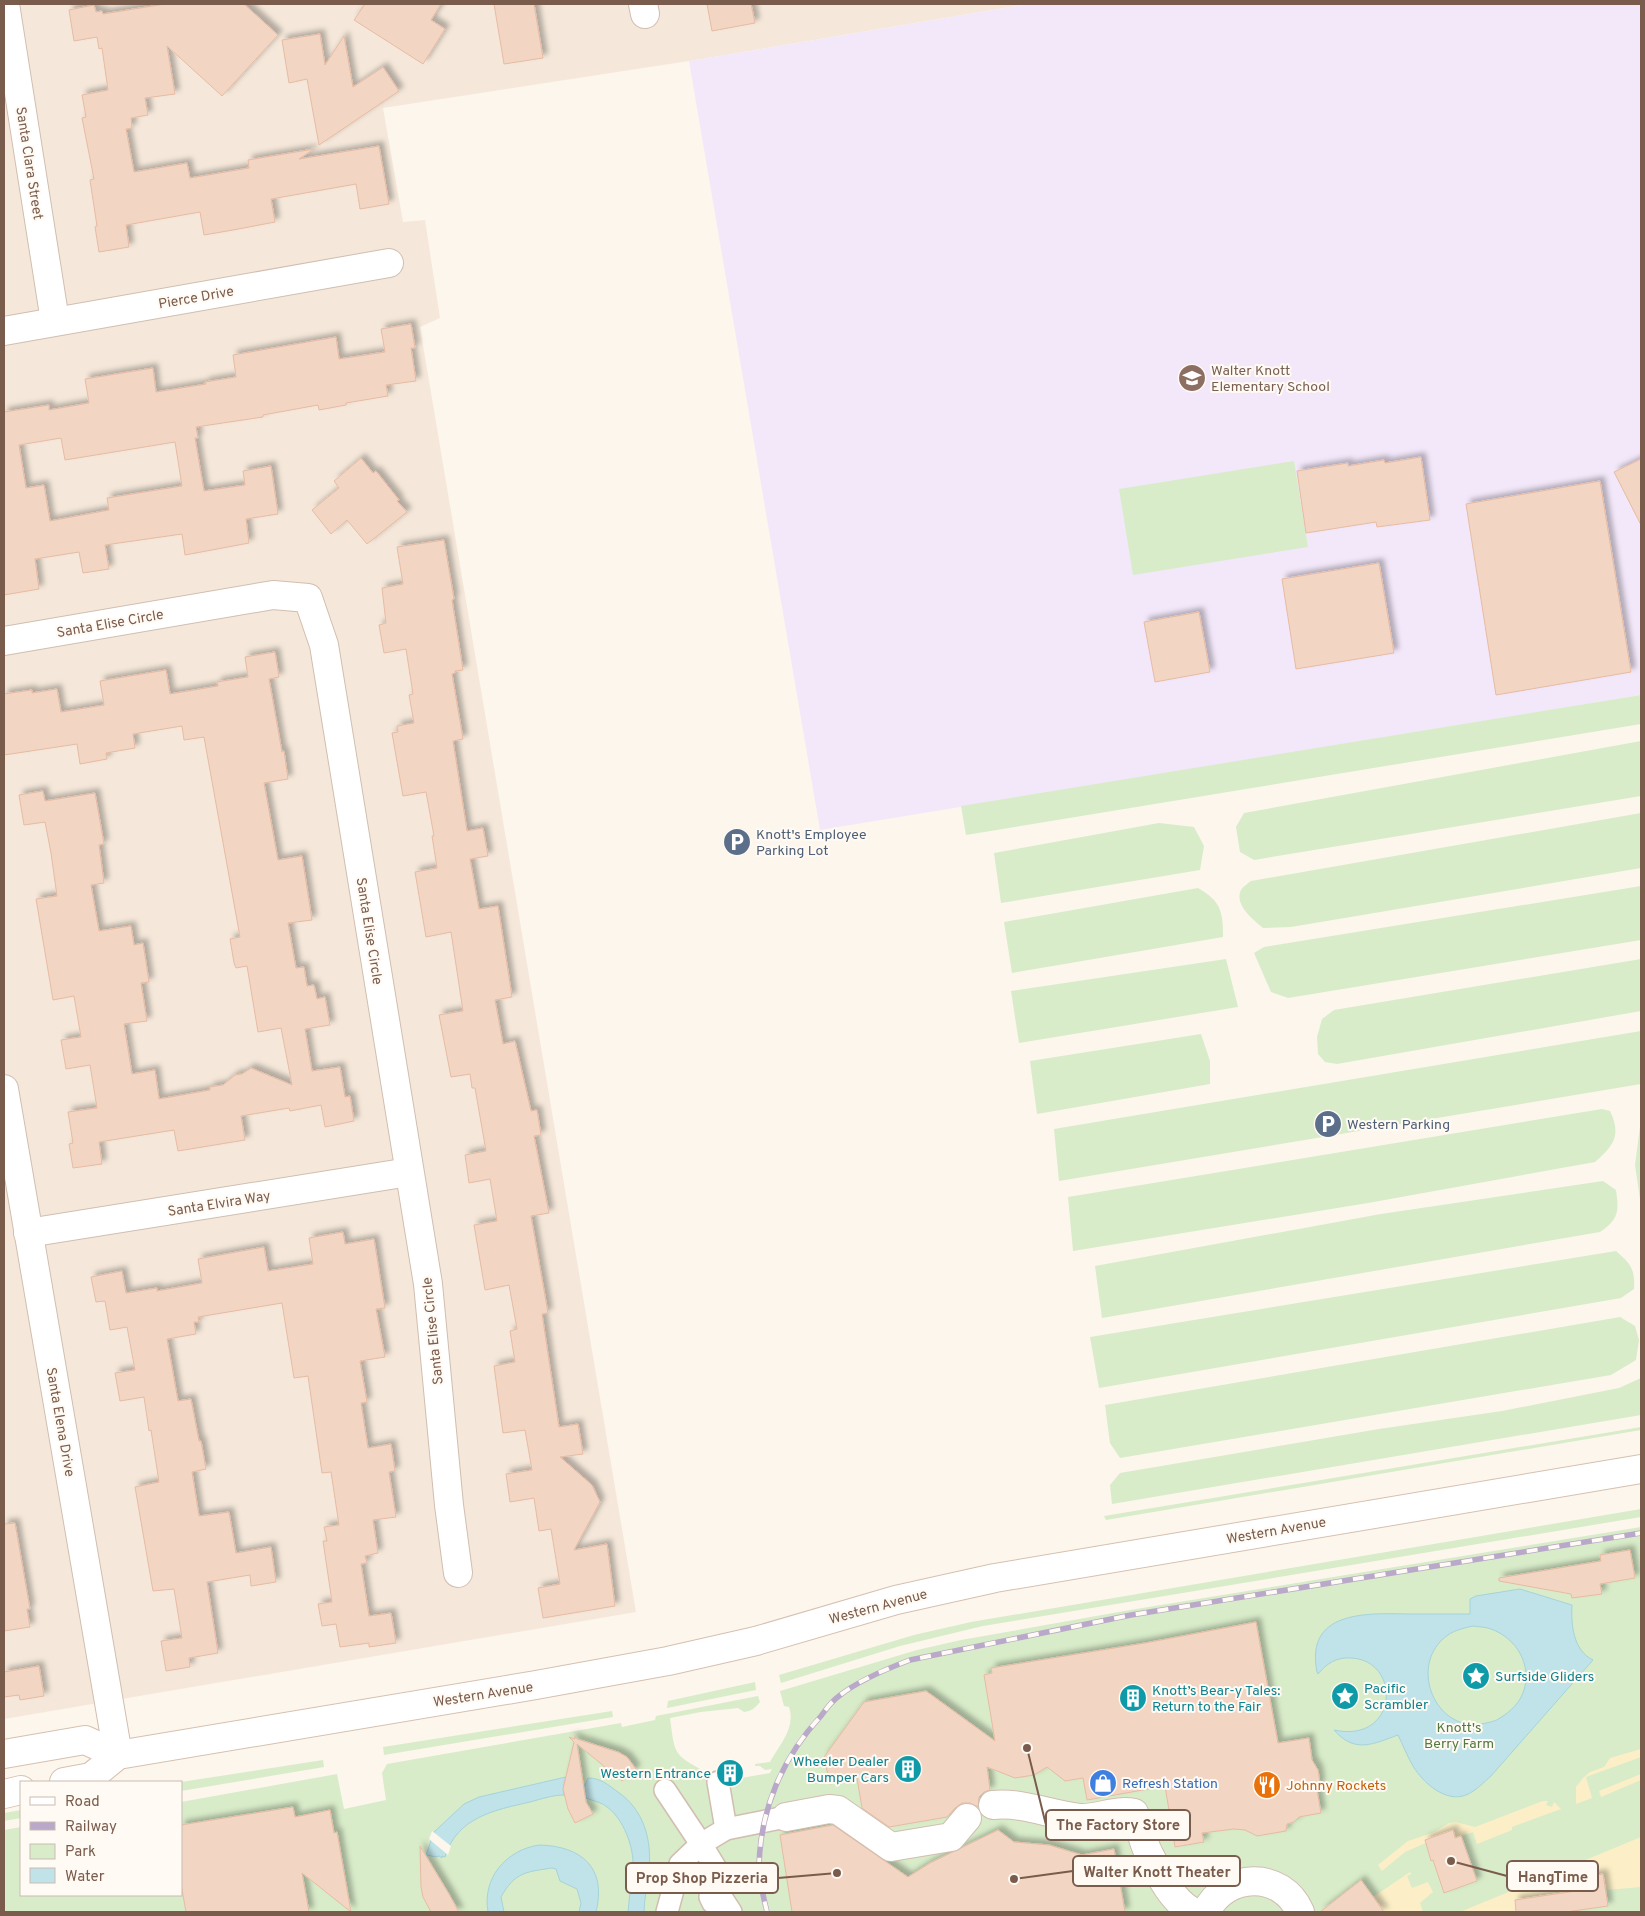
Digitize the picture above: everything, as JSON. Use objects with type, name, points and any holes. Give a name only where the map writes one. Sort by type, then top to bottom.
[{"type":"street","name":"Santa Clara Street","points":[[5,4],[55,321]]},
{"type":"street","name":"Pierce Drive","points":[[4,331],[389,263]]},
{"type":"street","name":"Santa Elise Circle","points":[[4,641],[273,595],[308,598],[324,645],[428,1284],[448,1505],[458,1573]]},
{"type":"street","name":"Santa Elena Drive","points":[[4,1089],[118,1755]]},
{"type":"street","name":"Santa Elvira Way","points":[[28,1233],[409,1172]]},
{"type":"street","name":"Western Avenue","points":[[69,1781],[91,1777],[118,1755],[536,1686],[668,1661],[756,1641],[896,1600],[995,1578],[1641,1469]]},
{"type":"street","points":[[4,1754],[86,1740],[118,1755]]},
{"type":"street","points":[[718,1782],[726,1829]]},
{"type":"street","points":[[4,1794],[20,1790]]},
{"type":"street","points":[[665,1790],[726,1885]]},
{"type":"street","points":[[992,1805],[1011,1804],[1082,1818],[1126,1812],[1134,1813],[1140,1824],[1148,1852],[1174,1897],[1193,1912]]},
{"type":"street","points":[[667,1912],[680,1864],[701,1844],[726,1829],[829,1809],[838,1810],[891,1847],[951,1837],[966,1818]]},
{"type":"street","points":[[1206,1912],[1210,1904],[1220,1893],[1232,1885],[1247,1881],[1262,1882],[1276,1886],[1287,1894],[1300,1912]]},
{"type":"street","points":[[726,1912],[717,1900],[713,1904],[710,1896],[718,1892],[732,1912]]},
{"type":"shaded area","points":[[4,4],[1028,4],[689,61],[383,108],[403,222],[425,220],[440,318],[420,327],[636,1612],[4,1719]]},
{"type":"shaded area","name":"Walter Knott Elementary School","points":[[1028,4],[1641,4],[1641,695],[820,830],[689,61]]},
{"type":"green space","points":[[1294,461],[1308,547],[1133,575],[1119,489]]},
{"type":"green space","points":[[1641,695],[1641,724],[966,835],[961,806]]},
{"type":"green space","points":[[1641,741],[1641,796],[1254,860],[1240,852],[1236,827],[1244,813]]},
{"type":"green space","points":[[1641,813],[1641,868],[1291,927],[1263,928],[1246,911],[1240,901],[1241,890],[1251,881]]},
{"type":"green space","points":[[1159,823],[1194,827],[1204,846],[1200,870],[1001,903],[994,853]]},
{"type":"green space","points":[[1641,886],[1641,940],[1288,998],[1271,992],[1254,953],[1264,947]]},
{"type":"green space","points":[[1198,888],[1212,898],[1219,908],[1223,937],[1012,973],[1004,922]]},
{"type":"green space","points":[[1226,959],[1238,1007],[1019,1043],[1011,991]]},
{"type":"green space","points":[[1641,959],[1641,1011],[1337,1064],[1325,1062],[1318,1054],[1317,1037],[1322,1019],[1334,1010]]},
{"type":"green space","points":[[1641,1031],[1641,1084],[1059,1181],[1054,1129]]},
{"type":"green space","points":[[1201,1034],[1210,1061],[1210,1084],[1037,1114],[1030,1061]]},
{"type":"green space","points":[[1602,1109],[1610,1111],[1614,1120],[1615,1134],[1614,1140],[1607,1151],[1595,1162],[1368,1203],[1073,1251],[1068,1197]]},
{"type":"green space","points":[[1641,1119],[1641,1206],[1635,1165]]},
{"type":"green space","points":[[1603,1181],[1616,1190],[1617,1209],[1614,1219],[1600,1232],[1102,1318],[1095,1266],[1381,1214]]},
{"type":"green space","points":[[1616,1251],[1629,1263],[1634,1276],[1634,1289],[1621,1298],[1099,1388],[1090,1337]]},
{"type":"green space","points":[[1620,1317],[1635,1326],[1639,1340],[1636,1360],[1611,1375],[1120,1458],[1110,1443],[1105,1405]]},
{"type":"green space","points":[[1641,1378],[1641,1415],[1112,1504],[1110,1485],[1120,1473],[1379,1429],[1502,1411],[1619,1388]]},
{"type":"green space","points":[[1641,1427],[1641,1430],[1106,1520],[1104,1516]]},
{"type":"green space","points":[[1641,1509],[1641,1517],[983,1626],[900,1646],[781,1683],[779,1675],[914,1635],[971,1622]]},
{"type":"green space","name":"Knott's Berry Farm","points":[[1641,1527],[1641,1912],[4,1912],[4,1830],[20,1827],[20,1896],[182,1896],[182,1802],[337,1774],[344,1809],[386,1800],[382,1773],[387,1764],[621,1723],[622,1727],[655,1720],[656,1716],[758,1696],[760,1702],[747,1712],[738,1708],[670,1718],[673,1739],[680,1756],[704,1771],[707,1784],[770,1773],[772,1769],[765,1770],[760,1766],[755,1766],[755,1764],[770,1762],[789,1729],[791,1715],[789,1707],[784,1706],[780,1691],[917,1650],[961,1640],[1130,1610]]},
{"type":"green space","points":[[755,1682],[756,1690],[667,1708],[668,1701]]},
{"type":"green space","points":[[612,1711],[613,1717],[384,1755],[383,1747]]},
{"type":"green space","points":[[323,1760],[324,1767],[182,1791],[182,1782]]},
{"type":"green space","points":[[20,1810],[20,1818],[4,1821],[4,1813]]},
{"type":"sand","points":[[1641,1749],[1641,1757],[1586,1777],[1592,1798],[1576,1804],[1576,1787],[1590,1772],[1604,1767],[1610,1758]]},
{"type":"sand","points":[[1641,1774],[1641,1780],[1601,1797],[1599,1791]]},
{"type":"sand","points":[[1543,1801],[1548,1801],[1546,1805],[1552,1807],[1554,1802],[1561,1809],[1512,1827],[1512,1830],[1477,1844],[1473,1832],[1455,1838],[1453,1831],[1405,1852],[1382,1871],[1378,1865],[1408,1841],[1432,1833],[1449,1823],[1456,1822],[1475,1827]]},
{"type":"sand","points":[[1641,1837],[1641,1887],[1606,1890],[1603,1874],[1575,1879],[1576,1891],[1539,1897],[1541,1912],[1460,1912]]},
{"type":"sand","points":[[1410,1872],[1411,1874],[1407,1876],[1412,1888],[1428,1882],[1433,1892],[1420,1903],[1423,1912],[1384,1912],[1373,1897]]},
{"type":"water","points":[[1520,1589],[1572,1605],[1573,1629],[1577,1643],[1586,1656],[1593,1660],[1491,1776],[1470,1793],[1458,1797],[1443,1794],[1423,1779],[1411,1762],[1398,1735],[1372,1744],[1357,1745],[1349,1742],[1334,1730],[1355,1731],[1371,1725],[1381,1714],[1386,1700],[1385,1685],[1379,1672],[1368,1662],[1351,1658],[1333,1662],[1318,1674],[1316,1652],[1320,1637],[1329,1627],[1342,1620],[1374,1614],[1470,1614],[1470,1599],[1476,1596]],"holes":[[[1473,1626],[1489,1628],[1500,1633],[1515,1645],[1524,1662],[1526,1680],[1520,1699],[1508,1712],[1493,1721],[1468,1724],[1453,1719],[1441,1709],[1432,1695],[1428,1679],[1429,1663],[1436,1648],[1448,1635],[1460,1629]]]},
{"type":"water","points":[[566,1777],[563,1789],[564,1795],[547,1797],[491,1812],[468,1824],[458,1833],[445,1857],[426,1855],[434,1832],[464,1804],[479,1797]]},
{"type":"water","points":[[588,1778],[604,1782],[627,1799],[644,1826],[650,1859],[644,1912],[628,1912],[633,1866],[632,1850],[623,1825],[613,1812],[602,1804],[586,1798],[584,1788]]},
{"type":"water","points":[[539,1845],[554,1846],[568,1850],[588,1862],[598,1883],[596,1912],[579,1912],[581,1903],[577,1889],[560,1881],[556,1869],[552,1868],[528,1872],[516,1878],[501,1897],[504,1912],[488,1912],[489,1888],[499,1868],[516,1853]]},
{"type":"pier","points":[[432,1831],[451,1846],[448,1855],[429,1839]]},
{"type":"building","points":[[165,4],[244,4],[278,35],[222,96],[167,46],[175,94],[145,98],[148,115],[131,118],[132,128],[126,129],[134,172],[187,163],[190,178],[249,168],[248,160],[314,149],[299,159],[379,146],[389,204],[360,209],[356,184],[271,199],[275,222],[233,230],[204,235],[200,212],[126,225],[129,247],[99,252],[90,180],[94,179],[82,118],[86,117],[82,95],[108,90],[102,48],[99,49],[97,37],[74,41],[69,10],[94,5],[96,12],[102,11],[103,14]]},
{"type":"building","points":[[365,4],[441,4],[431,20],[445,29],[423,64],[354,20]]},
{"type":"building","points":[[494,4],[534,4],[543,58],[504,64]]},
{"type":"building","points":[[707,4],[751,4],[755,23],[712,31]]},
{"type":"building","points":[[320,34],[325,65],[344,36],[353,87],[383,67],[399,91],[319,145],[307,79],[289,83],[282,40]]},
{"type":"building","points":[[411,324],[415,348],[411,348],[416,381],[386,385],[388,396],[346,403],[346,405],[319,410],[318,405],[263,415],[263,417],[196,427],[198,438],[195,438],[204,491],[245,485],[243,471],[271,466],[278,514],[246,519],[249,543],[185,555],[182,534],[105,545],[109,569],[83,573],[79,552],[35,559],[39,589],[4,595],[4,412],[49,405],[49,410],[89,403],[85,379],[153,368],[156,392],[206,384],[205,382],[236,377],[233,355],[336,337],[339,359],[385,352],[381,329]],"holes":[[[61,438],[65,460],[175,442],[182,486],[107,498],[109,510],[50,521],[44,485],[26,488],[19,445]]]},
{"type":"building","points":[[1421,457],[1430,520],[1377,527],[1376,522],[1306,533],[1297,471],[1348,463],[1348,466],[1384,460],[1385,463]]},
{"type":"building","points":[[361,458],[373,473],[376,471],[407,512],[367,544],[347,520],[331,534],[312,510],[339,488],[334,481]]},
{"type":"building","points":[[1641,459],[1641,525],[1614,472]]},
{"type":"building","points":[[1600,481],[1631,672],[1496,695],[1466,504]]},
{"type":"building","points":[[444,540],[463,670],[455,671],[452,674],[463,739],[453,741],[467,831],[483,828],[488,856],[470,859],[479,909],[498,906],[512,997],[495,1000],[503,1044],[515,1041],[531,1111],[537,1110],[541,1135],[534,1136],[549,1213],[531,1216],[548,1313],[542,1314],[559,1427],[578,1424],[583,1454],[560,1457],[592,1485],[600,1502],[574,1550],[607,1544],[615,1606],[543,1618],[538,1588],[560,1584],[551,1529],[539,1531],[534,1498],[510,1502],[506,1474],[532,1470],[525,1430],[503,1433],[494,1366],[515,1362],[510,1331],[517,1329],[509,1285],[485,1290],[474,1225],[497,1221],[490,1179],[469,1183],[465,1155],[486,1151],[475,1088],[472,1088],[470,1074],[451,1077],[439,1015],[463,1011],[451,932],[426,937],[415,872],[437,868],[432,836],[434,836],[426,792],[403,796],[392,733],[398,732],[397,726],[414,723],[409,695],[413,694],[406,649],[384,653],[379,625],[386,623],[382,588],[403,584],[397,547]]},
{"type":"building","points":[[1379,563],[1394,653],[1296,669],[1282,579]]},
{"type":"building","points":[[1199,612],[1210,672],[1155,682],[1144,622]]},
{"type":"building","points":[[275,652],[279,677],[269,679],[288,779],[264,783],[278,860],[302,856],[312,920],[288,923],[296,968],[304,967],[307,986],[314,985],[317,999],[325,997],[330,1025],[305,1029],[312,1071],[340,1067],[345,1097],[350,1096],[354,1121],[325,1127],[321,1105],[290,1111],[289,1108],[241,1116],[245,1140],[178,1151],[174,1130],[99,1142],[102,1164],[73,1168],[69,1144],[73,1143],[68,1112],[97,1108],[90,1065],[66,1069],[61,1040],[81,1037],[74,996],[53,1000],[36,899],[57,896],[51,853],[45,822],[24,825],[19,795],[43,791],[45,801],[95,793],[104,844],[99,845],[104,883],[91,885],[99,931],[131,926],[134,945],[143,943],[149,982],[141,983],[147,1021],[124,1024],[132,1074],[155,1070],[159,1099],[210,1090],[210,1087],[223,1085],[235,1075],[242,1074],[251,1068],[292,1085],[281,1028],[258,1032],[247,966],[236,968],[234,963],[230,939],[240,937],[204,737],[184,740],[182,726],[133,734],[135,748],[106,753],[107,759],[80,764],[77,744],[4,755],[4,694],[32,690],[32,693],[57,689],[61,712],[104,705],[100,681],[166,670],[170,694],[218,686],[217,682],[248,677],[245,657]]},
{"type":"building","points":[[343,1232],[345,1244],[374,1239],[385,1308],[376,1309],[385,1357],[360,1361],[367,1402],[361,1403],[368,1448],[391,1444],[395,1471],[389,1472],[396,1517],[373,1520],[378,1553],[365,1556],[367,1563],[361,1564],[369,1616],[391,1613],[396,1643],[369,1647],[369,1643],[340,1647],[336,1624],[322,1626],[318,1604],[332,1602],[323,1541],[327,1541],[324,1527],[339,1525],[331,1472],[322,1473],[308,1376],[294,1378],[282,1303],[198,1317],[199,1322],[194,1322],[196,1334],[167,1339],[178,1401],[191,1399],[199,1441],[201,1441],[206,1469],[192,1472],[199,1516],[229,1512],[236,1553],[271,1547],[276,1582],[251,1586],[250,1575],[207,1582],[218,1653],[189,1658],[190,1667],[166,1671],[161,1641],[182,1638],[174,1589],[153,1591],[135,1487],[159,1482],[151,1430],[149,1431],[144,1397],[120,1401],[115,1373],[135,1370],[127,1327],[110,1330],[105,1301],[96,1302],[91,1277],[122,1271],[126,1293],[157,1288],[157,1291],[202,1283],[198,1259],[264,1247],[268,1271],[313,1264],[309,1238]]},
{"type":"building","points":[[15,1523],[30,1609],[27,1609],[30,1627],[4,1631],[4,1524]]},
{"type":"building","points":[[1630,1550],[1635,1578],[1600,1584],[1602,1594],[1572,1598],[1571,1594],[1499,1581],[1499,1578],[1601,1561],[1600,1555]]},
{"type":"building","points":[[1256,1622],[1278,1743],[1309,1738],[1312,1760],[1318,1770],[1320,1783],[1317,1790],[1321,1813],[1299,1817],[1294,1822],[1287,1824],[1286,1831],[1257,1836],[1245,1830],[1234,1829],[1202,1833],[1204,1842],[1175,1847],[1165,1786],[1087,1800],[1083,1778],[1065,1781],[1047,1767],[1034,1775],[1015,1778],[987,1767],[990,1790],[984,1792],[979,1797],[978,1807],[970,1803],[962,1803],[947,1817],[889,1827],[862,1808],[857,1778],[830,1784],[824,1757],[864,1702],[926,1691],[995,1741],[984,1675],[992,1673],[991,1668],[1145,1643]]},
{"type":"building","points":[[39,1666],[44,1696],[20,1700],[19,1695],[4,1697],[4,1672]]},
{"type":"building","points":[[575,1736],[577,1739],[618,1752],[627,1757],[636,1769],[622,1781],[577,1744],[586,1802],[593,1814],[575,1823],[568,1809],[563,1789],[574,1742],[569,1737],[575,1739]]},
{"type":"building","points":[[293,1807],[295,1817],[330,1810],[334,1833],[337,1832],[351,1912],[302,1873],[309,1912],[186,1912],[182,1890],[182,1825]]},
{"type":"building","points":[[833,1825],[908,1877],[930,1863],[998,1830],[1014,1842],[1049,1845],[1082,1855],[1114,1849],[1125,1912],[792,1912],[780,1835]]},
{"type":"building","points":[[1453,1830],[1455,1838],[1461,1836],[1477,1881],[1444,1893],[1425,1840]]},
{"type":"building","points":[[420,1846],[459,1912],[431,1912],[423,1897],[421,1887]]},
{"type":"building","points":[[1603,1874],[1608,1906],[1566,1912],[1516,1912],[1515,1900],[1576,1891],[1574,1879]]},
{"type":"building","points":[[1361,1880],[1384,1912],[1320,1912]]},
{"type":"railway","points":[[767,1912],[759,1873],[760,1846],[769,1805],[785,1767],[807,1732],[834,1700],[855,1685],[882,1671],[910,1660],[1131,1615],[1641,1533]]},
{"type":"place","name":"Walter Knott Elementary School","points":[[1192,378]]},
{"type":"place","name":"Knott's Employee Parking Lot","points":[[737,842]]},
{"type":"place","name":"Western Parking","points":[[1328,1124]]},
{"type":"place","name":"Surfside Gliders","points":[[1476,1676]]},
{"type":"place","name":"Pacific Scrambler","points":[[1345,1696]]},
{"type":"place","name":"Knott’s Bear-y Tales: Return to the Fair","points":[[1133,1698]]},
{"type":"place","name":"The Factory Store","points":[[1027,1748]]},
{"type":"place","name":"Wheeler Dealer Bumper Cars","points":[[908,1769]]},
{"type":"place","name":"Western Entrance","points":[[730,1773]]},
{"type":"place","name":"Refresh Station","points":[[1103,1783]]},
{"type":"place","name":"Johnny Rockets","points":[[1267,1785]]},
{"type":"place","name":"HangTime","points":[[1451,1861]]},
{"type":"place","name":"Prop Shop Pizzeria","points":[[837,1873]]},
{"type":"place","name":"Walter Knott Theater","points":[[1014,1879]]}]
